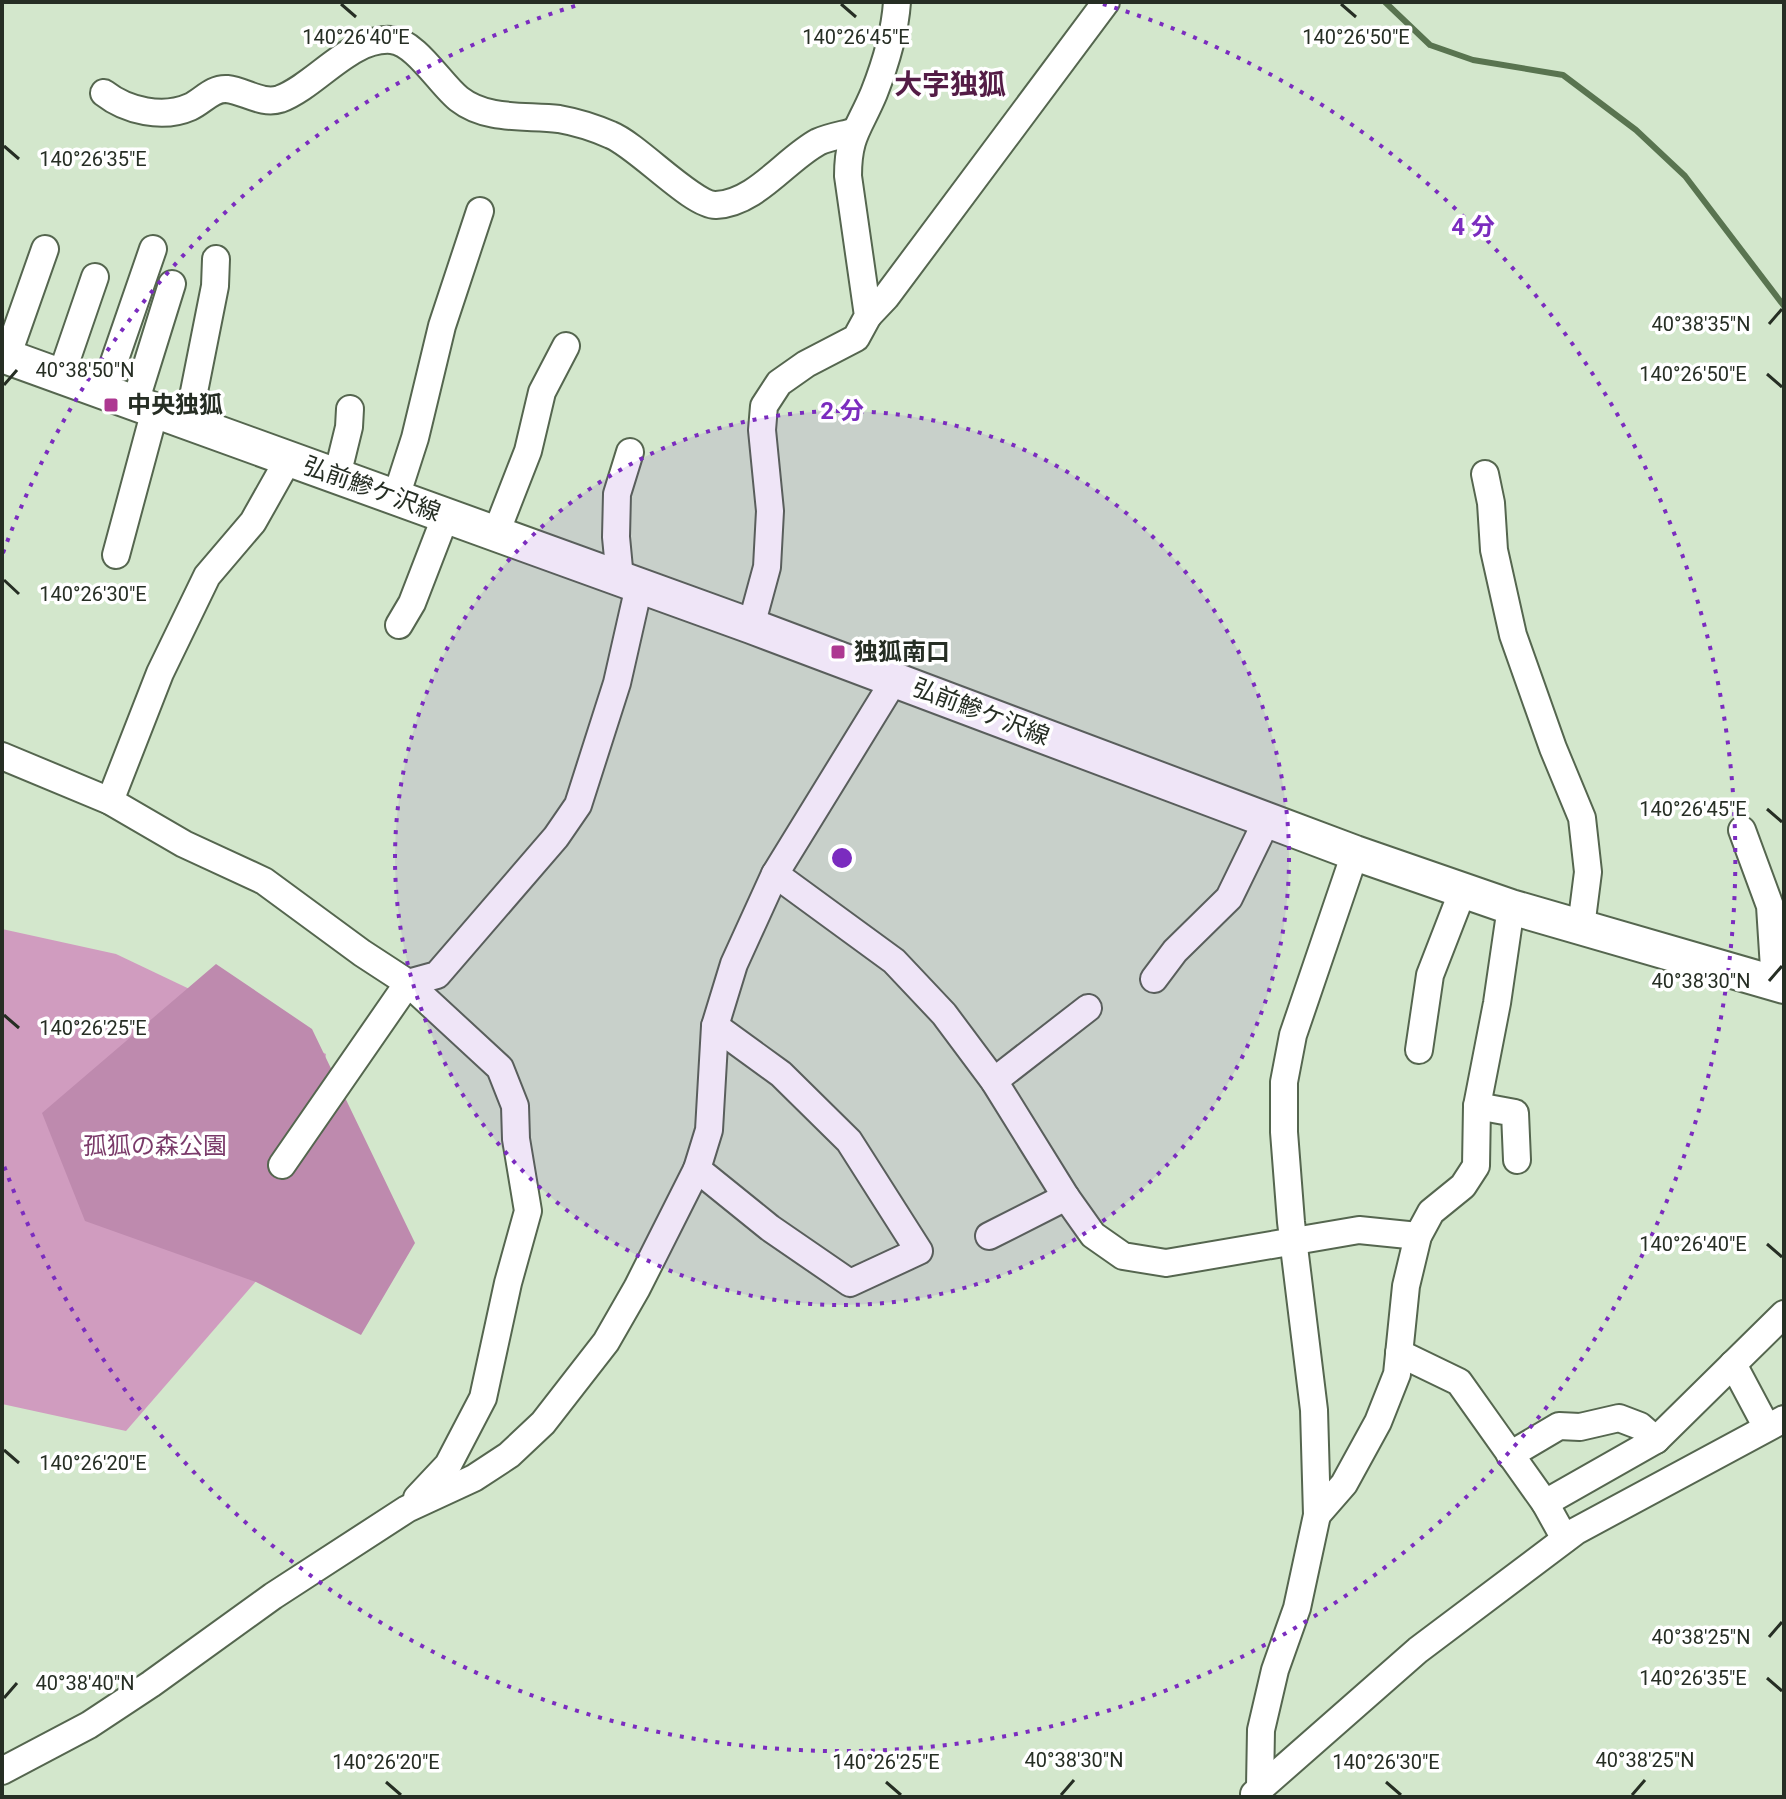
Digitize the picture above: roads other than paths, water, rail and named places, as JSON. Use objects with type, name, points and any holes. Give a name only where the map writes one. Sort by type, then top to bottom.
[{"type":"main road","name":"弘前鰺ケ沢線","points":[[3,356],[751,626],[1355,853],[1511,907],[1780,985]]},
{"type":"street","points":[[868,316],[848,176],[848,155],[853,132],[873,94],[895,24],[897,2]]},
{"type":"street","points":[[751,626],[767,567],[770,511],[762,430],[764,406],[779,383],[806,364],[856,338],[868,316],[886,297],[1106,2]]},
{"type":"street","points":[[104,93],[112,100],[150,112],[169,114],[192,106],[214,91],[228,89],[261,99],[279,99],[333,67],[355,48],[371,41],[394,40],[414,51],[461,100],[504,116],[561,119],[620,139],[710,205],[726,204],[747,195],[821,140],[853,132]]},
{"type":"street","points":[[396,497],[415,438],[442,326],[480,211]]},
{"type":"street","points":[[3,356],[45,249]]},
{"type":"street","points":[[116,555],[131,401],[153,249]]},
{"type":"street","points":[[188,422],[215,286],[216,259]]},
{"type":"street","points":[[61,376],[95,277]]},
{"type":"street","points":[[131,401],[172,284]]},
{"type":"street","points":[[496,533],[528,451],[542,392],[566,346]]},
{"type":"street","points":[[337,476],[349,427],[350,409]]},
{"type":"street","points":[[282,1165],[408,983],[437,975],[556,837],[578,805],[617,683],[630,582],[616,537],[617,494],[630,452]]},
{"type":"street","points":[[110,801],[160,673],[207,576],[253,522],[289,458]]},
{"type":"street","points":[[1485,474],[1491,503],[1494,550],[1513,635],[1553,748],[1582,818],[1588,872],[1581,927]]},
{"type":"street","points":[[399,625],[412,603],[446,515]]},
{"type":"street","points":[[2,1771],[89,1725],[273,1596],[407,1509],[474,1478],[509,1455],[543,1423],[606,1342],[697,1169],[709,1130],[715,1026],[734,964],[775,874],[895,679]]},
{"type":"street","points":[[2,756],[57,776],[110,801],[184,844],[264,881],[408,983],[500,1068],[515,1106],[516,1139],[528,1211],[508,1283],[483,1398],[448,1465],[407,1509]]},
{"type":"street","points":[[1154,979],[1175,951],[1229,898],[1267,820]]},
{"type":"street","points":[[1742,830],[1770,906],[1780,985]]},
{"type":"street","points":[[1256,1792],[1261,1730],[1275,1670],[1297,1608],[1317,1515],[1314,1410],[1284,1132],[1284,1082],[1302,1004],[1355,853]]},
{"type":"street","points":[[775,874],[894,961],[944,1014],[994,1081],[1093,1235],[1123,1256],[1166,1263],[1359,1230],[1418,1236]]},
{"type":"street","points":[[1419,1050],[1430,975],[1463,890]]},
{"type":"street","points":[[1317,1515],[1344,1484],[1378,1422],[1397,1374],[1406,1286],[1418,1236],[1431,1212],[1463,1186],[1476,1166],[1477,1106],[1511,907]]},
{"type":"street","points":[[994,1081],[1088,1008]]},
{"type":"street","points":[[697,1169],[770,1228],[850,1283],[919,1251],[849,1141],[781,1074],[715,1026]]},
{"type":"street","points":[[1477,1106],[1515,1113],[1517,1160]]},
{"type":"street","points":[[989,1236],[1066,1197]]},
{"type":"street","points":[[1545,1503],[1656,1440],[1784,1314]]},
{"type":"street","points":[[1399,1353],[1459,1382],[1545,1503],[1565,1539]]},
{"type":"street","points":[[1256,1792],[1418,1650],[1565,1539],[1775,1422],[1733,1364]]},
{"type":"street","points":[[1510,1455],[1559,1426],[1580,1427],[1619,1418],[1640,1426],[1656,1440]]},
{"type":"waterway","points":[[1385,2],[1430,45],[1473,60],[1563,75],[1636,130],[1685,176],[1784,306]]},
{"type":"place","name":"中央独狐","points":[[111,405]]},
{"type":"place","name":"独狐南口","points":[[838,652]]},
{"type":"district","name":"大字独狐","points":[[950,84]]},
{"type":"park label","name":"孤狐の森公園","points":[[155,1146]]}]
